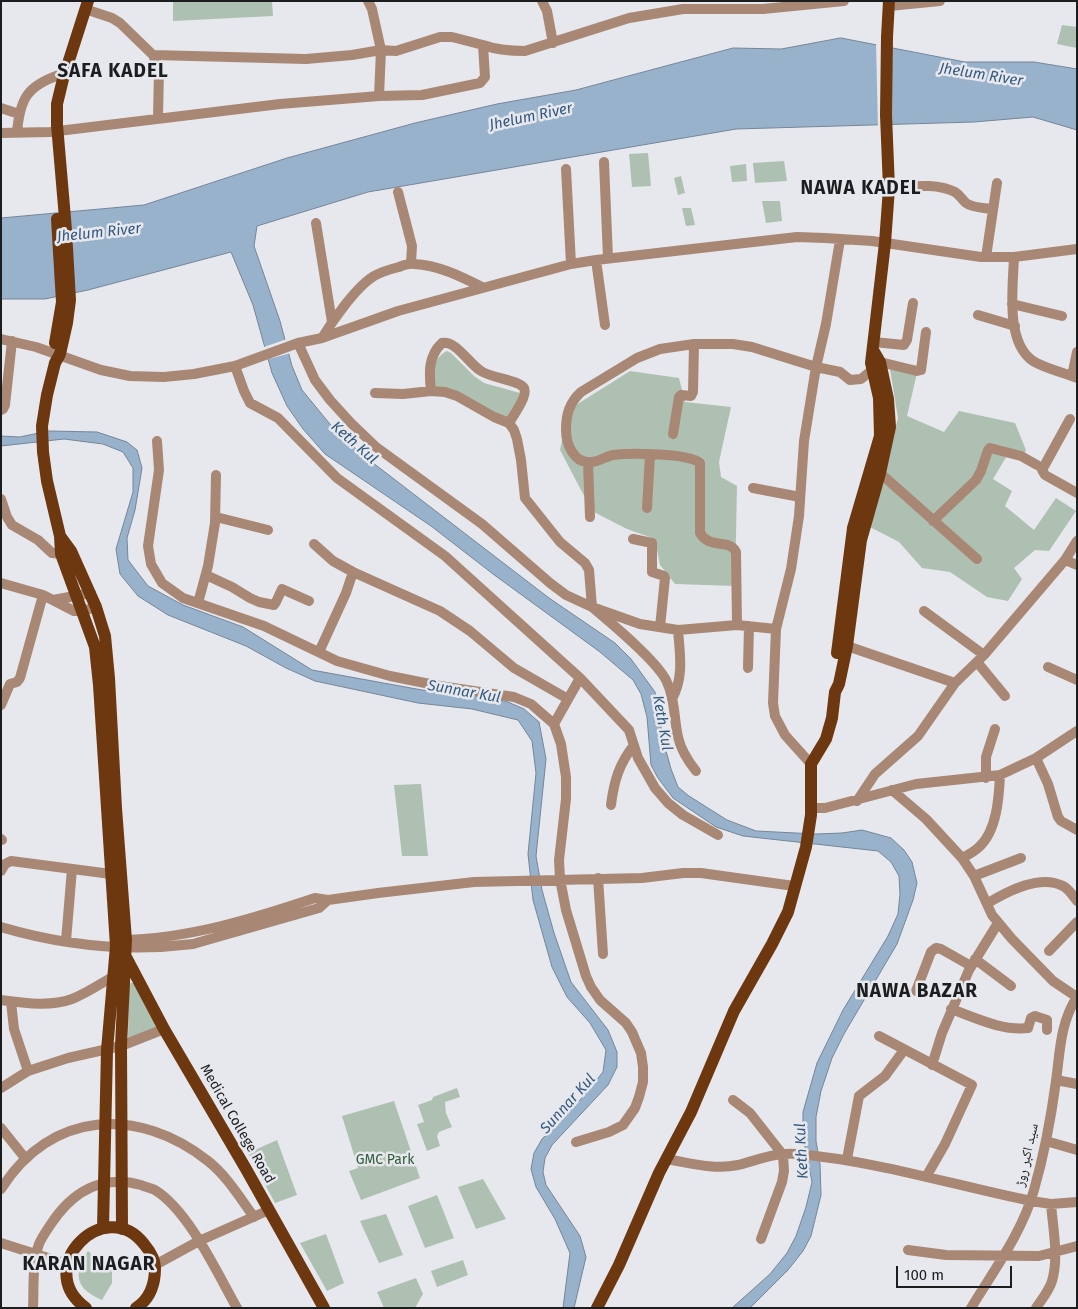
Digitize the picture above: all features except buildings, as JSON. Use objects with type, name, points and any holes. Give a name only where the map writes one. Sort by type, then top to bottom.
[{"type":"main road","points":[[85,4],[59,75],[53,98],[66,301],[42,426],[47,481],[60,536],[61,554],[95,647],[111,874],[122,946],[114,976],[107,1050],[104,1228]]},
{"type":"main road","points":[[54,132],[59,95],[85,4]]},
{"type":"main road","points":[[597,1308],[619,1265],[666,1159],[691,1112],[734,1011],[788,912],[806,847],[812,812],[811,764],[826,740],[832,718],[847,646],[861,540],[880,473],[890,427],[888,399],[876,366],[871,363],[885,243],[889,188],[886,115],[889,4]]},
{"type":"main road","points":[[836,692],[833,684],[853,528],[880,436],[876,366]]},
{"type":"main road","points":[[60,536],[71,551],[96,607],[104,636],[109,678],[122,946],[122,1229]]},
{"type":"main road","name":"Medical College Road","points":[[122,946],[164,1029],[324,1308]]},
{"type":"main road","points":[[80,1306],[72,1294],[67,1279],[67,1264],[71,1252],[78,1241],[88,1234],[104,1228],[122,1229],[133,1234],[142,1240],[149,1249],[155,1265],[154,1283],[141,1307]]},
{"type":"street","points":[[368,1],[372,9],[381,50],[379,96]]},
{"type":"street","points":[[542,1],[547,11],[553,43]]},
{"type":"street","points":[[153,55],[306,59],[352,55],[381,50],[396,51],[440,38],[452,37],[495,50],[525,50],[630,18],[682,5],[763,9],[844,1]]},
{"type":"street","points":[[889,4],[940,1]]},
{"type":"street","points":[[85,4],[120,23],[153,55],[160,69],[158,118]]},
{"type":"street","points":[[1,132],[54,132],[280,104],[379,96],[422,95],[483,82],[485,77],[483,45]]},
{"type":"street","points":[[17,132],[19,114],[34,87],[41,81],[59,75]]},
{"type":"street","points":[[1,108],[19,114]]},
{"type":"street","points":[[604,162],[608,258]]},
{"type":"street","points":[[566,169],[571,264]]},
{"type":"street","points":[[986,257],[997,183]]},
{"type":"street","points":[[889,188],[938,187],[956,192],[966,204],[971,206],[993,209]]},
{"type":"street","points":[[398,192],[412,246],[411,263]]},
{"type":"street","points":[[316,223],[332,322]]},
{"type":"street","points":[[1,339],[101,370],[130,376],[164,377],[194,374],[235,366],[258,356],[294,344],[322,338],[398,311],[571,264],[608,258],[798,237],[885,243],[986,257],[1014,257],[1077,249]]},
{"type":"street","points":[[811,764],[785,735],[775,716],[773,703],[776,629],[791,569],[800,498],[804,441],[840,240]]},
{"type":"street","points":[[1014,257],[1012,304],[1014,326],[1023,350],[1032,360],[1075,377],[1077,352]]},
{"type":"street","points":[[596,260],[605,325]]},
{"type":"street","points":[[322,338],[332,322],[361,288],[374,276],[411,263],[454,273],[482,287]]},
{"type":"street","points":[[873,346],[904,345],[907,340],[913,303]]},
{"type":"street","points":[[1012,304],[1062,316]]},
{"type":"street","points":[[978,315],[1014,326]]},
{"type":"street","points":[[737,625],[736,552],[731,546],[707,541],[700,533],[700,463],[686,457],[650,455],[610,455],[584,462],[576,457],[569,448],[566,436],[569,408],[574,399],[581,392],[637,358],[660,349],[694,344],[732,344],[752,347],[816,367],[840,372],[850,380],[861,379],[876,366],[917,371],[922,370],[926,332]]},
{"type":"street","points":[[1,410],[4,409],[5,405],[12,341]]},
{"type":"street","points":[[431,391],[429,370],[434,353],[442,343],[451,343],[478,370],[488,376],[519,384],[523,388],[524,398],[509,423]]},
{"type":"street","points":[[294,344],[315,380],[325,393],[376,448],[482,524],[550,584],[566,594],[592,607],[640,624],[678,630],[737,625],[776,629]]},
{"type":"street","points":[[673,434],[679,397],[681,395],[691,396],[693,392],[694,344]]},
{"type":"street","points":[[235,366],[250,403],[278,418],[337,478],[445,556],[580,678],[629,730],[638,758],[645,772],[655,788],[668,803],[698,825],[718,834]]},
{"type":"street","points":[[375,393],[445,392],[457,396],[494,417],[509,423],[517,439],[525,498],[560,542],[585,564],[589,570],[592,607],[652,662],[666,680],[672,699],[678,738],[685,756],[696,771]]},
{"type":"street","points":[[1070,419],[1042,470],[1045,475],[1077,493]]},
{"type":"street","points":[[157,442],[159,470],[148,546],[151,564],[162,583],[183,598],[264,626],[337,661],[390,676],[440,686],[514,697],[530,704],[554,724],[561,744],[566,776],[566,799],[555,879],[591,987],[600,1000],[626,1023],[632,1032],[641,1053],[643,1067],[643,1082],[639,1097],[635,1108],[623,1125],[609,1132],[576,1142]]},
{"type":"street","points":[[933,521],[976,480],[990,448],[1021,456],[1038,465]]},
{"type":"street","points":[[647,508],[650,455]]},
{"type":"street","points":[[588,462],[590,517]]},
{"type":"street","points":[[880,473],[977,559]]},
{"type":"street","points":[[198,603],[206,575],[216,517],[216,475]]},
{"type":"street","points":[[752,488],[800,498]]},
{"type":"street","points":[[1,499],[12,525],[38,540],[52,553],[61,554]]},
{"type":"street","points":[[216,517],[268,530]]},
{"type":"street","points":[[633,539],[652,543],[652,572],[665,578],[660,627]]},
{"type":"street","points":[[857,801],[875,774],[918,736],[955,684],[1065,560],[1077,541]]},
{"type":"street","points":[[314,544],[333,561],[353,572],[440,610],[470,631],[514,668],[568,699]]},
{"type":"street","points":[[1065,560],[1077,564]]},
{"type":"street","points":[[320,652],[346,593],[353,572]]},
{"type":"street","points":[[206,575],[259,602],[274,605],[282,589],[310,601]]},
{"type":"street","points":[[1,583],[43,595],[74,611],[83,611],[96,607]]},
{"type":"street","points":[[53,600],[91,593]]},
{"type":"street","points":[[1,705],[10,684],[18,682],[20,678],[43,595]]},
{"type":"street","points":[[924,611],[980,658],[1005,696]]},
{"type":"street","points":[[748,668],[749,626]]},
{"type":"street","points":[[672,699],[678,687],[681,672],[678,630]]},
{"type":"street","points":[[847,646],[955,684]]},
{"type":"street","points":[[1048,667],[1077,680]]},
{"type":"street","points":[[554,724],[580,678]]},
{"type":"street","points":[[986,778],[986,756],[995,729]]},
{"type":"street","points":[[812,812],[916,784],[1000,775],[1036,758],[1077,731]]},
{"type":"street","points":[[611,805],[616,777],[621,763],[634,745]]},
{"type":"street","points":[[1036,758],[1048,784],[1058,817],[1061,821],[1077,830]]},
{"type":"street","points":[[962,858],[981,846],[986,839],[996,813],[1000,775]]},
{"type":"street","points":[[892,790],[926,820],[962,858],[974,876],[992,915],[1012,939],[1053,981],[1077,997]]},
{"type":"street","points":[[974,876],[1021,858]]},
{"type":"street","points":[[1,871],[5,864],[11,861],[111,874]]},
{"type":"street","points":[[66,941],[72,869]]},
{"type":"street","points":[[1,927],[21,933],[66,941],[122,946],[248,920],[315,898],[328,900],[474,882],[642,878],[683,873],[701,873],[794,886]]},
{"type":"street","points":[[598,878],[603,954]]},
{"type":"street","points":[[988,903],[1023,886],[1041,883],[1053,883],[1063,886],[1077,901]]},
{"type":"street","points":[[1049,951],[1077,922]]},
{"type":"street","points":[[932,1065],[942,1033],[973,963],[998,923]]},
{"type":"street","points":[[916,991],[934,949],[941,949],[973,963],[1011,986]]},
{"type":"street","points":[[28,1071],[6,1001],[38,1004],[58,1003],[82,995],[114,976]]},
{"type":"street","name":"سید اکبر روڑ","points":[[971,1308],[1019,1230],[1031,1201],[1046,1141],[1065,1020],[1077,997]]},
{"type":"street","points":[[952,1009],[994,1024],[1010,1027],[1028,1028],[1031,1018],[1035,1016],[1047,1020],[1047,1030]]},
{"type":"street","points":[[1,1088],[28,1071],[68,1058],[121,1046],[164,1029]]},
{"type":"street","points":[[879,1036],[972,1085],[945,1144],[926,1177]]},
{"type":"street","points":[[842,1159],[859,1096],[885,1076],[904,1050]]},
{"type":"street","points":[[1056,1080],[1077,1084]]},
{"type":"street","points":[[732,1100],[750,1113],[784,1155],[782,1182],[761,1239]]},
{"type":"street","points":[[1,1189],[25,1158],[43,1144],[64,1132],[82,1126],[121,1123],[146,1129],[193,1150],[225,1178],[254,1217]]},
{"type":"street","points":[[1,1128],[25,1158]]},
{"type":"street","points":[[1046,1141],[1077,1150]]},
{"type":"street","points":[[666,1159],[708,1167],[737,1165],[765,1156],[798,1154],[842,1159],[1031,1201],[1051,1204],[1077,1202]]},
{"type":"street","points":[[33,1308],[36,1254],[40,1243],[58,1212],[72,1198],[86,1189],[105,1182],[121,1182],[134,1183],[154,1190],[173,1206],[199,1241],[237,1308]]},
{"type":"street","points":[[1036,1308],[1052,1282],[1054,1253],[1051,1204]]},
{"type":"street","points":[[155,1265],[199,1241],[269,1210]]},
{"type":"street","points":[[1,1243],[67,1264]]},
{"type":"street","points":[[908,1250],[946,1255],[1039,1256],[1077,1246]]},
{"type":"green space","points":[[173,1],[272,1],[273,16],[173,21]]},
{"type":"green space","points":[[1062,25],[1077,27],[1077,48],[1057,44]]},
{"type":"green space","points":[[648,153],[651,186],[632,187],[629,154]]},
{"type":"green space","points":[[784,161],[787,181],[755,183],[753,163]]},
{"type":"green space","points":[[746,164],[747,181],[732,182],[730,166]]},
{"type":"green space","points":[[681,176],[685,193],[678,195],[674,178]]},
{"type":"green space","points":[[762,201],[780,201],[782,221],[766,223]]},
{"type":"green space","points":[[682,208],[691,208],[695,225],[686,226]]},
{"type":"green space","points":[[447,351],[484,383],[520,393],[508,422],[432,389],[435,363]]},
{"type":"green space","points":[[889,363],[917,373],[907,416],[944,432],[959,411],[1015,423],[1026,450],[1022,458],[1008,454],[993,479],[1012,491],[1005,506],[1034,530],[1056,498],[1076,511],[1049,551],[1035,550],[1014,568],[1022,579],[1008,601],[987,597],[950,572],[922,568],[899,542],[870,527],[898,418]]},
{"type":"green space","points":[[630,371],[679,378],[685,402],[731,407],[719,462],[721,477],[737,486],[735,586],[675,584],[660,565],[655,539],[627,529],[592,511],[560,450],[564,431],[576,405]]},
{"type":"green space","points":[[421,784],[428,856],[402,856],[394,785]]},
{"type":"green space","points":[[129,983],[134,983],[157,1027],[128,1039]]},
{"type":"green space","points":[[457,1088],[460,1097],[445,1102],[446,1113],[452,1127],[439,1132],[437,1136],[440,1146],[427,1151],[417,1124],[424,1122],[418,1105]]},
{"type":"green space","name":"GMC Park","points":[[394,1101],[420,1178],[361,1200],[349,1171],[358,1168],[342,1116]]},
{"type":"green space","points":[[277,1140],[297,1195],[275,1203],[248,1153]]},
{"type":"green space","points":[[483,1179],[506,1219],[476,1229],[458,1187]]},
{"type":"green space","points":[[437,1195],[454,1238],[425,1248],[408,1206]]},
{"type":"green space","points":[[386,1214],[403,1255],[379,1263],[360,1221]]},
{"type":"green space","points":[[326,1234],[344,1283],[327,1291],[300,1243]]},
{"type":"green space","points":[[88,1251],[98,1260],[105,1260],[112,1264],[112,1283],[102,1300],[86,1291],[79,1280],[80,1267]]},
{"type":"green space","points":[[463,1260],[468,1275],[437,1287],[431,1271]]},
{"type":"green space","points":[[416,1278],[423,1294],[415,1308],[384,1308],[377,1292]]},
{"type":"water","name":"Jhelum River","points":[[841,38],[965,62],[1034,62],[1077,69],[1077,130],[1033,117],[974,122],[736,129],[368,192],[257,226],[254,246],[280,321],[292,366],[302,390],[334,429],[364,456],[549,598],[615,643],[631,659],[655,692],[663,740],[678,787],[727,820],[756,831],[816,834],[862,830],[891,838],[904,850],[912,862],[917,883],[897,944],[844,1034],[832,1058],[821,1091],[816,1117],[816,1141],[820,1164],[821,1195],[811,1236],[803,1251],[788,1270],[750,1308],[732,1308],[770,1274],[787,1253],[796,1236],[812,1182],[803,1137],[803,1112],[817,1063],[843,1010],[888,936],[898,914],[899,876],[891,862],[878,851],[743,836],[716,827],[673,798],[651,765],[647,717],[641,694],[633,680],[600,652],[431,526],[325,454],[303,429],[287,406],[272,373],[253,305],[231,252],[88,290],[45,299],[1,299],[1,218],[144,205],[287,158],[415,123],[497,104],[576,90],[733,48],[781,49]]},
{"type":"water","points":[[49,431],[97,432],[127,442],[137,450],[142,468],[135,510],[127,538],[128,560],[148,586],[183,605],[243,627],[312,670],[422,690],[482,696],[508,702],[524,709],[539,722],[546,759],[536,856],[542,890],[571,982],[608,1030],[617,1052],[617,1067],[608,1085],[552,1145],[545,1158],[543,1172],[546,1185],[580,1236],[586,1257],[574,1308],[563,1308],[570,1253],[555,1219],[536,1187],[531,1169],[534,1153],[542,1139],[580,1100],[603,1072],[606,1050],[590,1023],[567,997],[552,967],[533,900],[528,854],[536,773],[532,741],[518,720],[472,709],[418,703],[315,681],[286,668],[246,646],[168,615],[138,596],[120,574],[116,549],[133,492],[133,468],[123,452],[103,444],[64,439],[1,446],[1,436],[19,437]]},
{"type":"pier","points":[[876,42],[892,45],[891,128],[878,129]]},
{"type":"pier","points":[[287,339],[291,353],[265,360],[261,348]]},
{"type":"district","name":"SAFA KADEL","points":[[113,72]]},
{"type":"district","name":"NAWA KADEL","points":[[861,189]]},
{"type":"district","name":"NAWA BAZAR","points":[[917,992]]},
{"type":"district","name":"KARAN NAGAR","points":[[89,1265]]},
{"type":"water label","name":"Keth Kul","points":[[354,443]]},
{"type":"water label","name":"Sunnar Kul","points":[[464,692]]},
{"type":"water label","name":"Keth Kul","points":[[662,723]]},
{"type":"water label","name":"Sunnar Kul","points":[[568,1104]]},
{"type":"water label","name":"Keth Kul","points":[[802,1151]]}]
